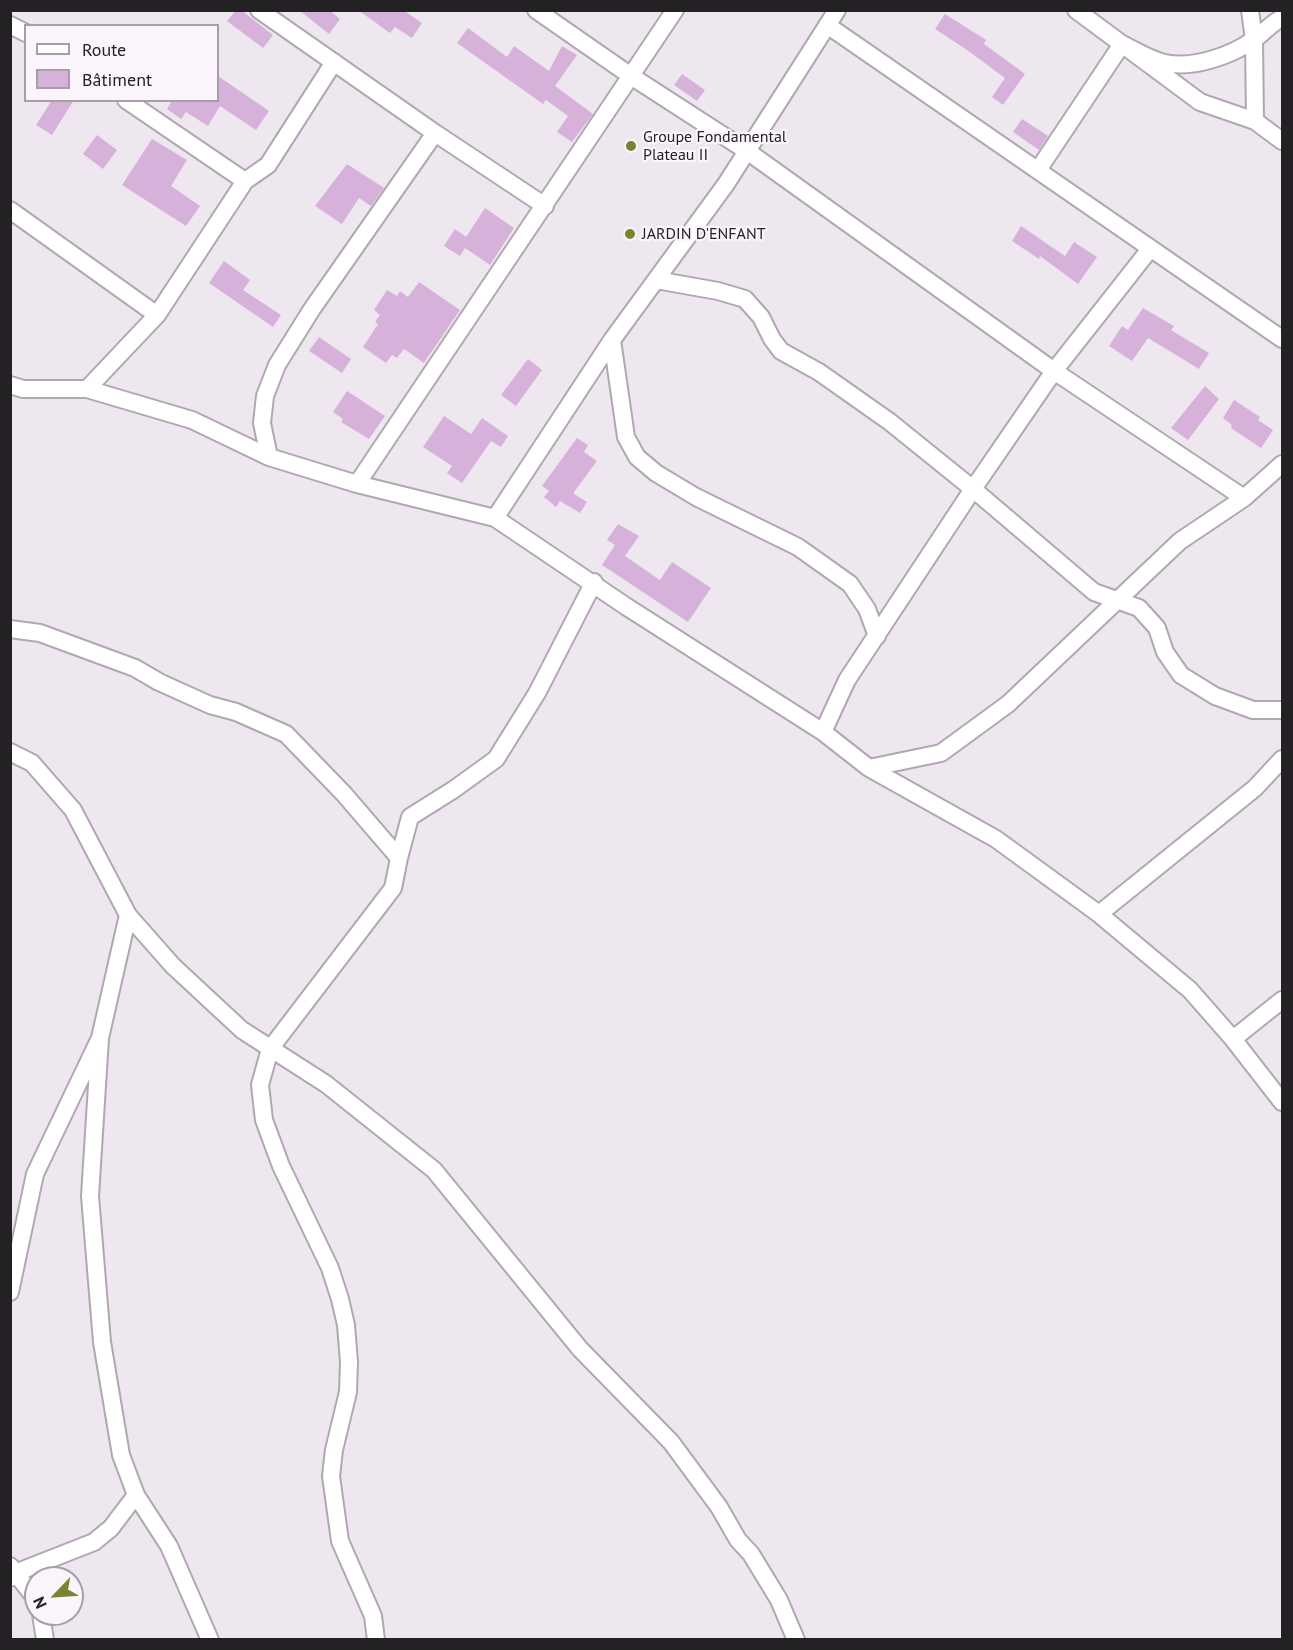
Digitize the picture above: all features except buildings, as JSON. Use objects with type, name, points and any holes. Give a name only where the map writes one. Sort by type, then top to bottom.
[{"type":"street","points":[[259,10],[435,133],[546,206]]},
{"type":"street","points":[[536,10],[747,152],[1054,371],[1244,498]]},
{"type":"street","points":[[357,483],[546,206],[675,10]]},
{"type":"street","points":[[495,518],[612,340],[726,184],[837,10]]},
{"type":"street","points":[[1076,10],[1200,102],[1255,121],[1282,141]]},
{"type":"street","points":[[1250,10],[1254,40],[1255,121]]},
{"type":"street","points":[[1122,44],[1165,63],[1195,63],[1227,56],[1254,40],[1273,22],[1282,18]]},
{"type":"street","points":[[10,25],[24,32]]},
{"type":"street","points":[[827,25],[1282,339]]},
{"type":"street","points":[[1038,170],[1122,44]]},
{"type":"street","points":[[87,389],[158,315],[245,181],[268,165],[333,62]]},
{"type":"street","points":[[129,102],[245,181]]},
{"type":"street","points":[[269,457],[262,423],[265,396],[277,365],[312,309],[435,133]]},
{"type":"street","points":[[10,210],[158,315]]},
{"type":"street","points":[[823,732],[847,680],[974,489],[1054,371],[1150,249]]},
{"type":"street","points":[[656,280],[718,291],[745,299],[761,317],[781,351],[819,372],[890,422],[974,489],[1094,592],[1139,608],[1157,628],[1165,652],[1181,675],[1215,696],[1253,710],[1282,710]]},
{"type":"street","points":[[612,340],[626,437],[638,457],[656,473],[696,497],[798,548],[850,584],[867,609],[877,636]]},
{"type":"street","points":[[10,385],[23,389],[87,389],[192,420],[269,457],[357,483],[495,518],[594,582],[627,607],[823,732],[869,768],[996,839],[1099,915],[1190,990],[1233,1039],[1282,1102]]},
{"type":"street","points":[[869,768],[941,753],[1008,704],[1180,541],[1244,498],[1282,464]]},
{"type":"street","points":[[376,1640],[373,1616],[340,1541],[331,1476],[334,1450],[348,1392],[350,1362],[340,1299],[330,1268],[281,1166],[264,1120],[260,1085],[270,1049],[393,888],[410,818],[496,759],[537,693],[594,582]]},
{"type":"street","points":[[10,628],[40,633],[135,668],[159,682],[210,705],[244,715],[286,734],[329,777],[399,858]]},
{"type":"street","points":[[10,752],[32,763],[73,810],[128,915],[173,966],[242,1030],[326,1084],[434,1170],[580,1349],[671,1442],[719,1507],[738,1540],[751,1554],[779,1600],[796,1640]]},
{"type":"street","points":[[1099,915],[1255,788],[1282,759]]},
{"type":"street","points":[[128,915],[100,1038],[90,1196],[102,1342],[121,1455],[136,1495],[169,1546],[210,1640]]},
{"type":"street","points":[[1233,1039],[1282,1000]]},
{"type":"street","points":[[10,1292],[35,1174],[100,1038]]},
{"type":"street","points":[[24,1586],[12,1572],[94,1542],[111,1528],[136,1495]]},
{"type":"place","name":"Groupe Fondamental Plateau II","points":[[631,146]]},
{"type":"place","name":"JARDIN D'ENFANT","points":[[630,234]]}]
